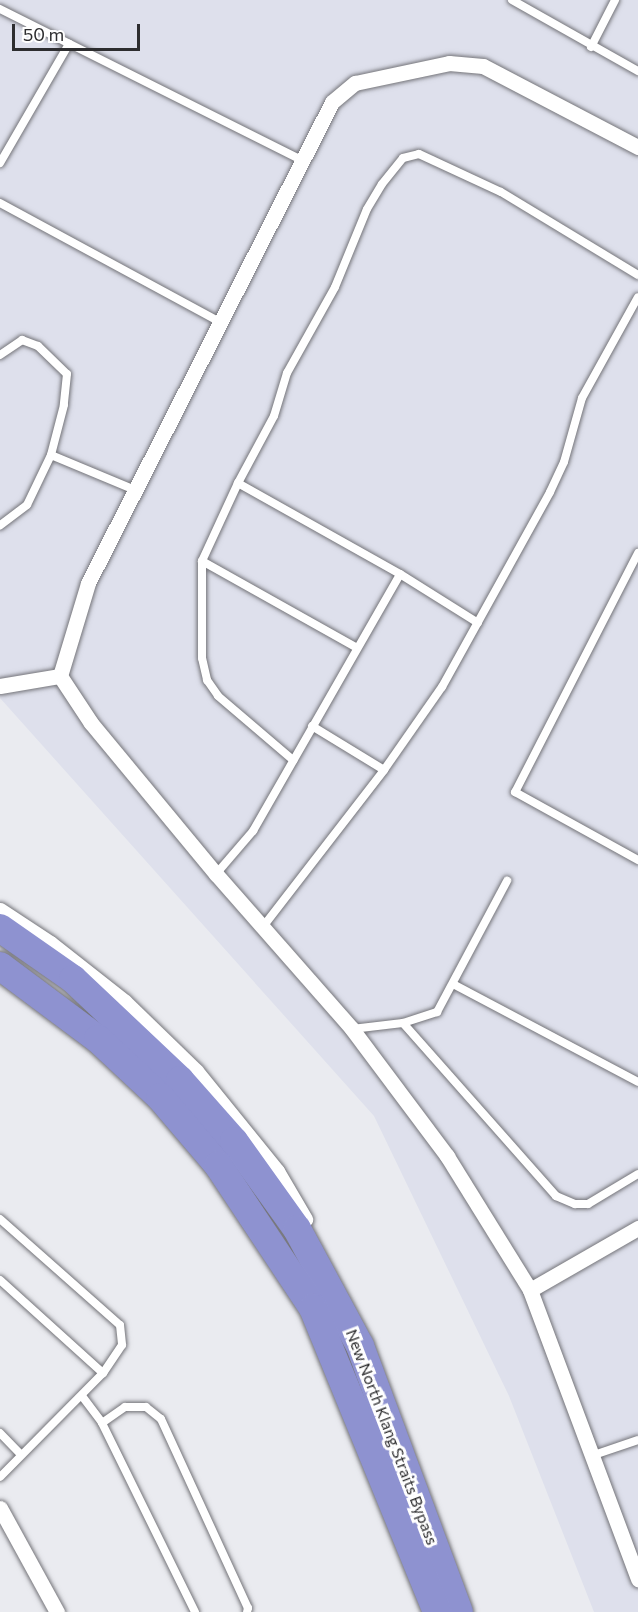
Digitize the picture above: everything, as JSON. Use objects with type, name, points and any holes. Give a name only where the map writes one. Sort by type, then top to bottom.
[{"type":"highway","name":"New North Klang Straits Bypass","points":[[0,928],[73,979],[180,1080],[234,1141],[297,1229],[360,1346],[459,1612]]},
{"type":"highway","name":"New North Klang Straits Bypass","points":[[0,966],[98,1039],[160,1096],[218,1165],[314,1308],[437,1612]]},
{"type":"street","points":[[60,676],[88,583],[332,102],[355,83],[449,63],[483,66],[638,147]]},
{"type":"street","points":[[0,686],[60,676]]},
{"type":"street","points":[[60,676],[91,723],[262,928],[352,1029],[447,1156],[530,1290],[594,1455],[638,1580]]},
{"type":"street","points":[[0,910],[50,943],[125,1002],[196,1071],[277,1171],[319,1244],[360,1346]]},
{"type":"street","points":[[530,1290],[638,1228]]},
{"type":"street","points":[[0,1508],[57,1612]]},
{"type":"lane","points":[[512,0],[638,71]]},
{"type":"lane","points":[[591,46],[615,0]]},
{"type":"lane","points":[[0,9],[302,160]]},
{"type":"lane","points":[[0,163],[69,44]]},
{"type":"lane","points":[[293,760],[218,696],[207,680],[202,658],[202,561],[238,483],[274,416],[286,373],[335,287],[367,210],[403,158],[418,154],[501,192],[638,275]]},
{"type":"lane","points":[[0,203],[167,291],[220,322]]},
{"type":"lane","points":[[262,928],[384,770],[442,687],[549,492],[564,462],[582,398],[638,297]]},
{"type":"lane","points":[[0,355],[22,340],[38,346],[67,374],[64,405],[51,455],[27,505],[0,525]]},
{"type":"lane","points":[[51,455],[135,490]]},
{"type":"lane","points":[[238,483],[400,574],[478,623]]},
{"type":"lane","points":[[638,553],[515,792],[638,860]]},
{"type":"lane","points":[[202,561],[357,648]]},
{"type":"lane","points":[[216,874],[252,831],[400,574]]},
{"type":"lane","points":[[312,726],[384,770]]},
{"type":"lane","points":[[352,1029],[403,1023],[437,1012],[507,881]]},
{"type":"lane","points":[[453,984],[638,1082]]},
{"type":"lane","points":[[403,1023],[556,1196],[575,1204],[588,1204],[638,1174]]},
{"type":"lane","points":[[0,1219],[120,1325],[122,1345],[103,1373],[82,1396],[0,1477]]},
{"type":"lane","points":[[0,1280],[103,1373]]},
{"type":"lane","points":[[82,1396],[102,1423],[195,1612]]},
{"type":"lane","points":[[102,1423],[125,1407],[146,1407],[161,1419],[248,1608],[247,1612]]},
{"type":"lane","points":[[0,1433],[21,1455]]},
{"type":"lane","points":[[594,1455],[638,1441]]},
{"type":"shaded area","points":[[0,0],[638,0],[638,1612],[594,1612],[509,1396],[374,1116],[0,698]]}]
